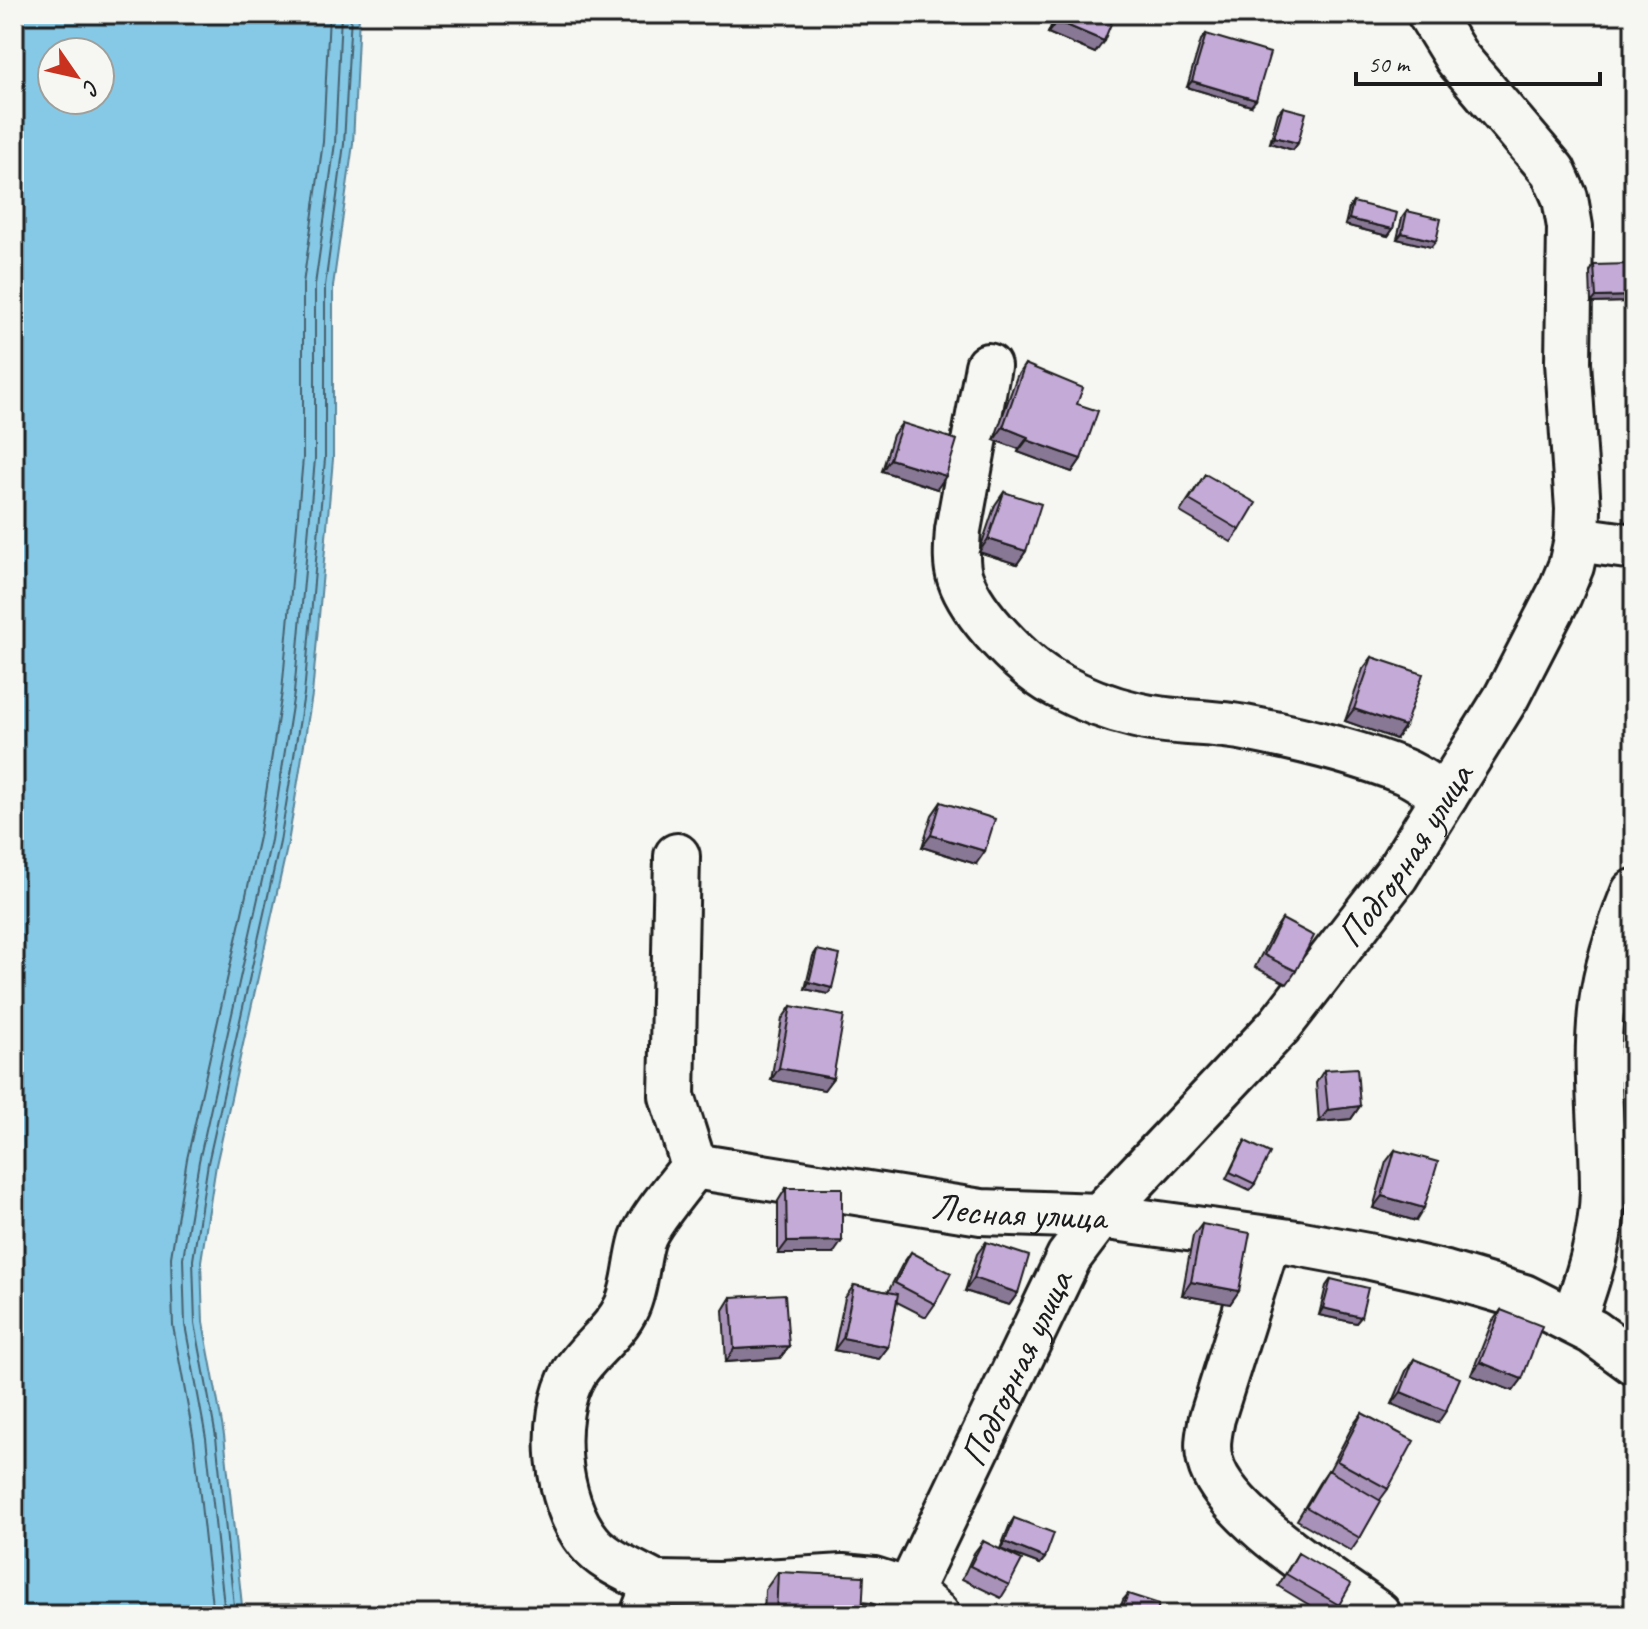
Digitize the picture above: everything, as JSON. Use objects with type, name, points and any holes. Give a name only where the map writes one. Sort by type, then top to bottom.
[{"type":"street","name":"Подгорная улица","points":[[923,1603],[1044,1304],[1069,1257],[1100,1216],[1280,1025],[1396,875],[1506,698],[1571,566],[1577,539],[1578,509],[1568,362],[1570,227],[1565,198],[1553,171],[1457,58],[1430,14]]},
{"type":"street","points":[[988,366],[956,555],[960,578],[974,605],[1030,666],[1056,685],[1136,715],[1246,728],[1363,757],[1406,772],[1445,796]]},
{"type":"street","points":[[1577,539],[1634,547]]},
{"type":"street","points":[[677,856],[672,1096],[694,1166],[650,1225],[642,1241],[627,1307],[598,1347],[576,1370],[565,1390],[560,1422],[565,1493],[589,1543],[649,1599],[720,1585],[843,1577],[874,1580],[923,1603]]},
{"type":"street","points":[[1573,1321],[1592,1267],[1602,1204],[1598,1063],[1602,1001],[1617,936],[1634,892]]},
{"type":"street","name":"Лесная улица","points":[[694,1166],[981,1212],[1100,1216],[1367,1256],[1446,1274],[1524,1297],[1573,1321],[1634,1362]]},
{"type":"street","points":[[1268,1240],[1212,1418],[1208,1440],[1210,1462],[1234,1503],[1255,1524],[1378,1614]]},
{"type":"water","points":[[14,14],[359,14],[353,144],[333,286],[333,459],[312,695],[288,843],[216,1165],[201,1261],[203,1322],[224,1435],[243,1615],[14,1615]]},
{"type":"building","points":[[1059,14],[1115,14],[1104,41],[1057,21]]},
{"type":"building","points":[[1206,34],[1270,53],[1256,100],[1192,81]]},
{"type":"building","points":[[1283,107],[1306,113],[1298,143],[1274,137]]},
{"type":"building","points":[[1353,202],[1397,213],[1393,229],[1349,219]]},
{"type":"building","points":[[1407,211],[1441,219],[1436,241],[1402,233]]},
{"type":"building","points":[[1629,264],[1631,296],[1596,297],[1594,265]]},
{"type":"building","points":[[1025,364],[1083,388],[1077,404],[1098,411],[1081,459],[1027,440],[1028,437],[1003,427]]},
{"type":"building","points":[[902,423],[957,440],[946,476],[890,459]]},
{"type":"building","points":[[1205,474],[1256,503],[1240,530],[1189,500]]},
{"type":"building","points":[[1004,492],[1041,504],[1026,551],[988,539]]},
{"type":"building","points":[[1372,657],[1423,674],[1405,726],[1354,709]]},
{"type":"building","points":[[941,802],[995,819],[985,851],[931,835]]},
{"type":"building","points":[[1282,919],[1314,936],[1296,971],[1264,955]]},
{"type":"building","points":[[817,950],[840,955],[832,988],[809,982]]},
{"type":"building","points":[[791,1006],[844,1016],[833,1078],[779,1068]]},
{"type":"building","points":[[1357,1068],[1360,1106],[1328,1110],[1324,1070]]},
{"type":"building","points":[[1245,1141],[1270,1153],[1255,1184],[1230,1172]]},
{"type":"building","points":[[1395,1150],[1438,1162],[1424,1208],[1382,1196]]},
{"type":"building","points":[[786,1188],[842,1188],[842,1241],[787,1242]]},
{"type":"building","points":[[1202,1224],[1250,1233],[1239,1291],[1191,1282]]},
{"type":"building","points":[[986,1242],[1029,1256],[1018,1293],[974,1278]]},
{"type":"building","points":[[911,1252],[951,1273],[935,1304],[895,1283]]},
{"type":"building","points":[[1331,1279],[1368,1288],[1361,1317],[1323,1308]]},
{"type":"building","points":[[854,1285],[898,1294],[888,1347],[843,1338]]},
{"type":"building","points":[[785,1294],[789,1346],[734,1349],[731,1297]]},
{"type":"building","points":[[1501,1310],[1542,1326],[1522,1379],[1480,1362]]},
{"type":"building","points":[[1414,1359],[1460,1378],[1446,1411],[1401,1392]]},
{"type":"building","points":[[1362,1413],[1414,1441],[1388,1489],[1337,1461]]},
{"type":"building","points":[[1328,1470],[1381,1501],[1360,1538],[1306,1507]]},
{"type":"building","points":[[1014,1518],[1054,1533],[1045,1558],[1005,1542]]},
{"type":"building","points":[[983,1541],[1022,1560],[1009,1585],[970,1566]]},
{"type":"building","points":[[1298,1553],[1351,1584],[1339,1605],[1286,1574]]},
{"type":"building","points":[[778,1572],[864,1576],[862,1615],[776,1615]]},
{"type":"building","points":[[1128,1594],[1159,1604],[1156,1615],[1120,1615]]}]
